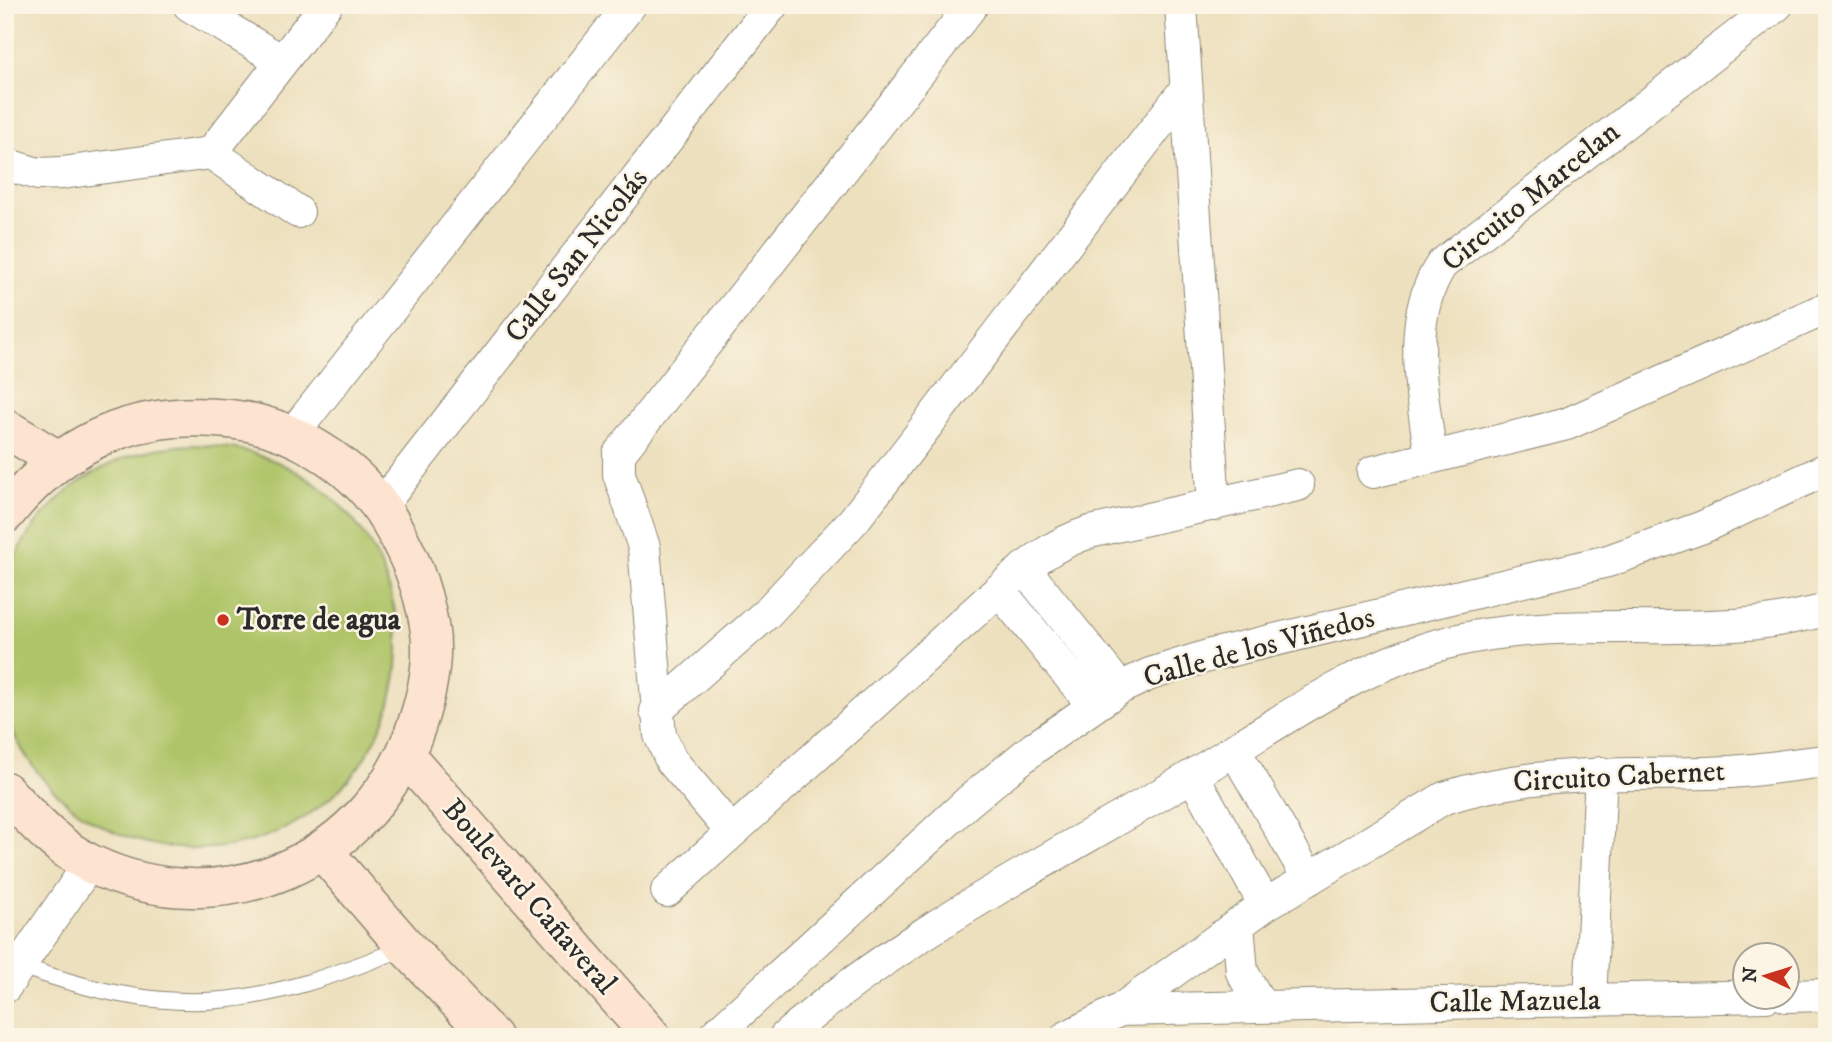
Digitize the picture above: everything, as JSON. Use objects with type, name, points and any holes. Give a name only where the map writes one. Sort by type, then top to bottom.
[{"type":"street","points":[[189,5],[282,61]]},
{"type":"street","points":[[211,153],[326,5]]},
{"type":"street","points":[[291,436],[630,5]]},
{"type":"street","name":"Calle San Nicolás","points":[[381,506],[772,5]]},
{"type":"street","points":[[731,831],[671,760],[660,736],[656,711],[649,580],[637,521],[619,474],[619,454],[972,5]]},
{"type":"street","points":[[1181,5],[1214,505]]},
{"type":"street","name":"Circuito Marcelan","points":[[1432,458],[1423,400],[1420,324],[1429,282],[1442,264],[1777,5]]},
{"type":"street","points":[[656,711],[766,614],[854,520],[1185,90]]},
{"type":"street","points":[[5,164],[38,174],[62,173],[211,153],[298,212]]},
{"type":"street","points":[[1373,472],[1567,424],[1827,308]]},
{"type":"street","points":[[5,514],[27,487],[58,460],[101,435],[160,419],[196,415],[244,420],[291,436],[344,469],[381,506],[414,563],[430,627],[427,693],[407,756],[388,789],[364,817],[323,851],[268,877],[208,888],[148,883],[90,863],[43,832],[5,791]]},
{"type":"street","points":[[5,428],[58,460]]},
{"type":"street","name":"Calle de los Viñedos","points":[[713,1037],[969,801],[1034,748],[1120,688],[1150,674],[1211,655],[1582,568],[1655,546],[1827,469]]},
{"type":"street","points":[[667,891],[999,590],[1024,568],[1064,541],[1298,485]]},
{"type":"street","points":[[1024,568],[1120,688]]},
{"type":"street","points":[[999,590],[1093,705]]},
{"type":"street","points":[[1397,610],[1409,654]]},
{"type":"street","name":"Calle de los Viñedos","points":[[785,1037],[840,992],[887,959],[1366,674],[1409,654],[1484,635],[1536,627],[1748,624],[1827,610]]},
{"type":"street","points":[[1235,751],[1309,879]]},
{"type":"street","name":"Boulevard Cañaveral","points":[[407,756],[652,1037]]},
{"type":"street","name":"Circuito Cabernet","points":[[1067,1037],[1121,1010],[1265,905],[1444,798],[1477,788],[1528,779],[1601,773],[1732,772],[1827,761]]},
{"type":"street","points":[[1590,1000],[1601,773]]},
{"type":"street","points":[[1193,776],[1265,905]]},
{"type":"street","points":[[323,851],[406,947],[492,1037]]},
{"type":"street","points":[[13,976],[90,863]]},
{"type":"street","points":[[1238,924],[1242,972],[1262,1007]]},
{"type":"street","points":[[1800,996],[1827,995]]},
{"type":"street","name":"Calle Mazuela","points":[[1121,1010],[1730,997]]},
{"type":"lane","points":[[13,976],[197,1004],[249,999],[299,987],[406,947]]},
{"type":"green space","points":[[196,445],[235,449],[273,460],[308,479],[339,504],[364,535],[383,570],[394,608],[398,647],[394,686],[383,724],[364,759],[339,790],[308,815],[273,834],[235,845],[196,849],[157,845],[119,834],[84,815],[53,790],[28,759],[9,724],[-2,686],[-6,647],[-2,608],[9,570],[28,535],[53,504],[84,479],[119,460],[157,449]]},
{"type":"place","name":"Torre de agua","points":[[223,620]]}]
